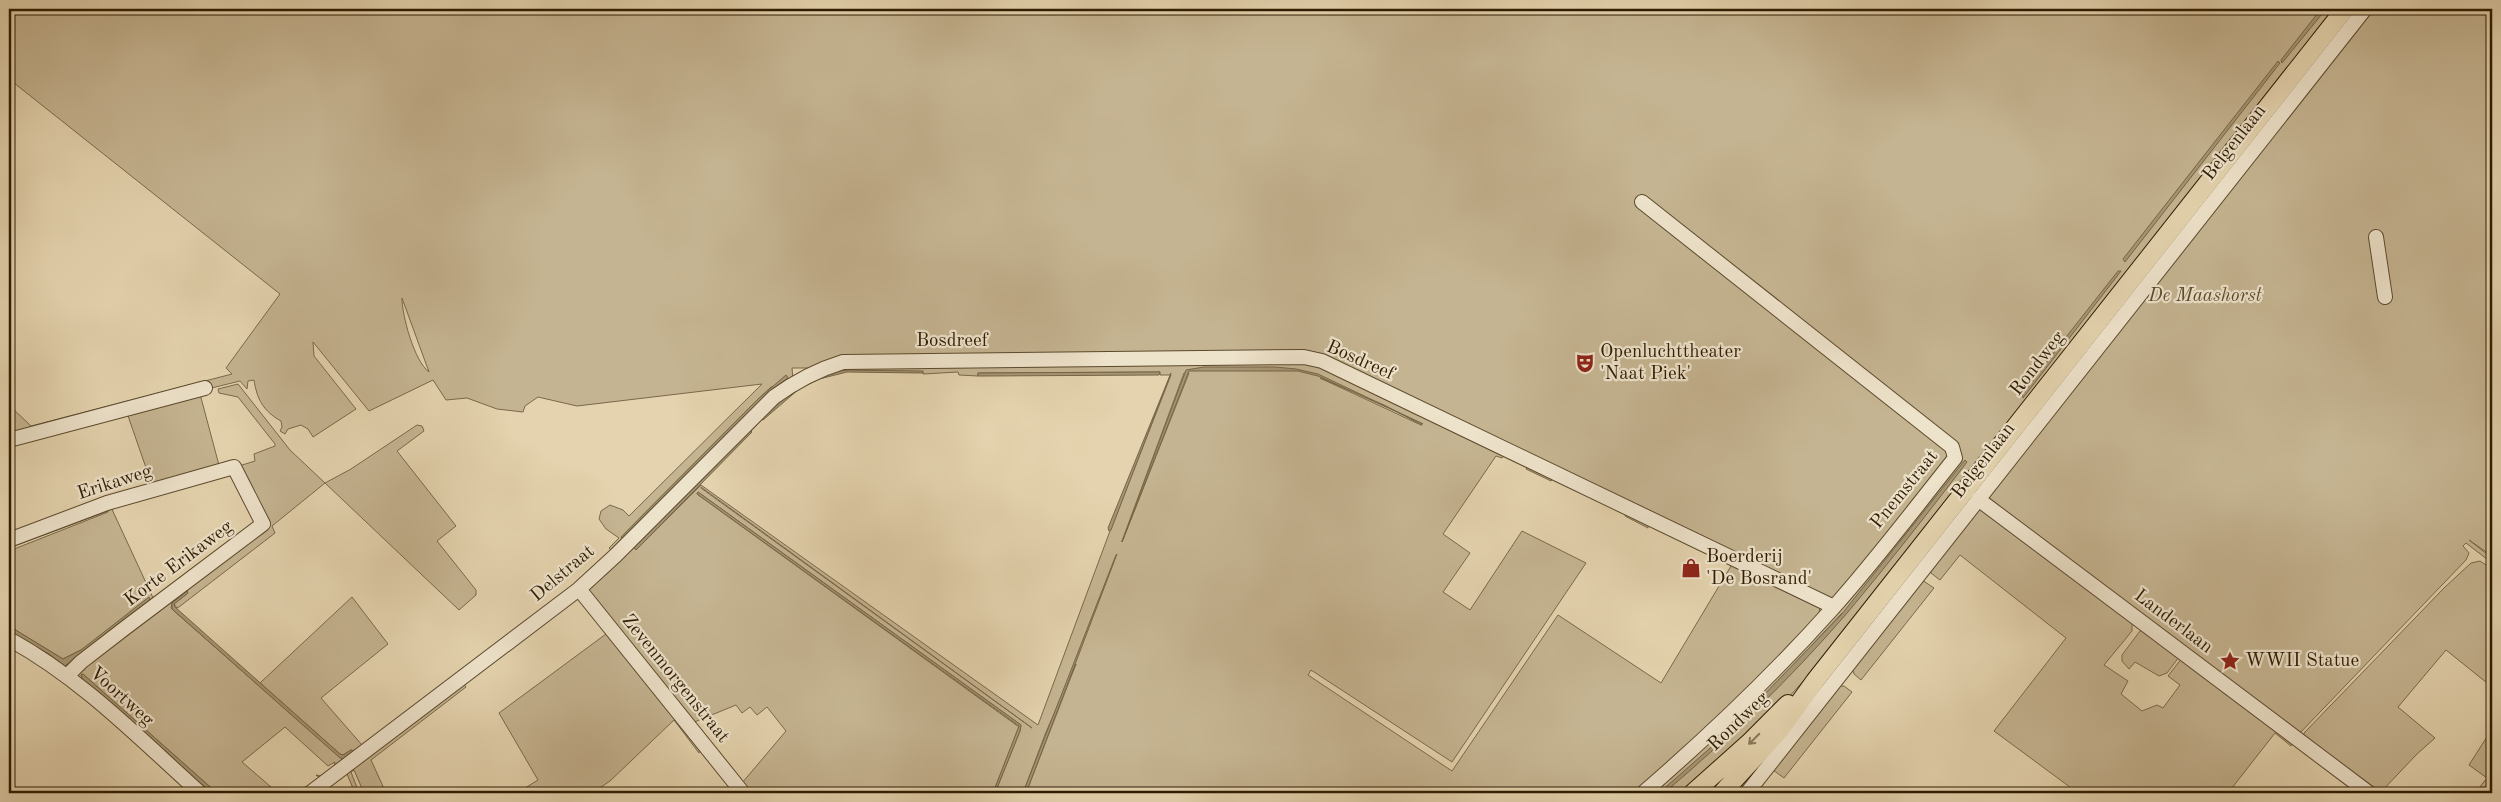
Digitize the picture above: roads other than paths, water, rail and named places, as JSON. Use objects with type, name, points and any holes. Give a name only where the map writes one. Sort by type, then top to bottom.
[{"type":"main road","name":"Rondweg","points":[[1722,793],[1779,731],[1815,681],[2301,78],[2346,9]]},
{"type":"main road","name":"Rondweg","points":[[1693,793],[1815,681]]},
{"type":"street","name":"Belgenlaan","points":[[1747,793],[1978,499],[2301,78],[2365,9]]},
{"type":"street","name":"Pnemstraat","points":[[1642,202],[1952,447],[1955,458],[1834,607],[1792,653],[1723,722],[1643,793]]},
{"type":"street","points":[[2376,237],[2385,297]]},
{"type":"street","name":"Bosdreef","points":[[824,368],[843,362],[881,360],[1304,357],[1322,361],[1834,607]]},
{"type":"street","name":"Delstraat","points":[[310,793],[579,589],[616,555],[774,397],[795,382],[824,368]]},
{"type":"street","points":[[9,440],[205,388]]},
{"type":"street","name":"Erikaweg","points":[[9,540],[107,503],[234,467]]},
{"type":"street","name":"Korte Erikaweg","points":[[68,676],[118,634],[263,524],[234,467]]},
{"type":"street","name":"Landerlaan","points":[[1978,499],[2369,793]]},
{"type":"street","name":"Zevenmorgenstraat","points":[[579,589],[743,793]]},
{"type":"street","name":"Voortweg","points":[[9,639],[68,676],[200,793]]},
{"type":"place","name":"Openluchttheater 'Naat Piek'","points":[[1585,363]]},
{"type":"place","name":"Boerderij 'De Bosrand'","points":[[1691,568]]},
{"type":"place","name":"WWII Statue","points":[[2230,661]]},
{"type":"park label","name":"De Maashorst","points":[[2205,296]]}]
